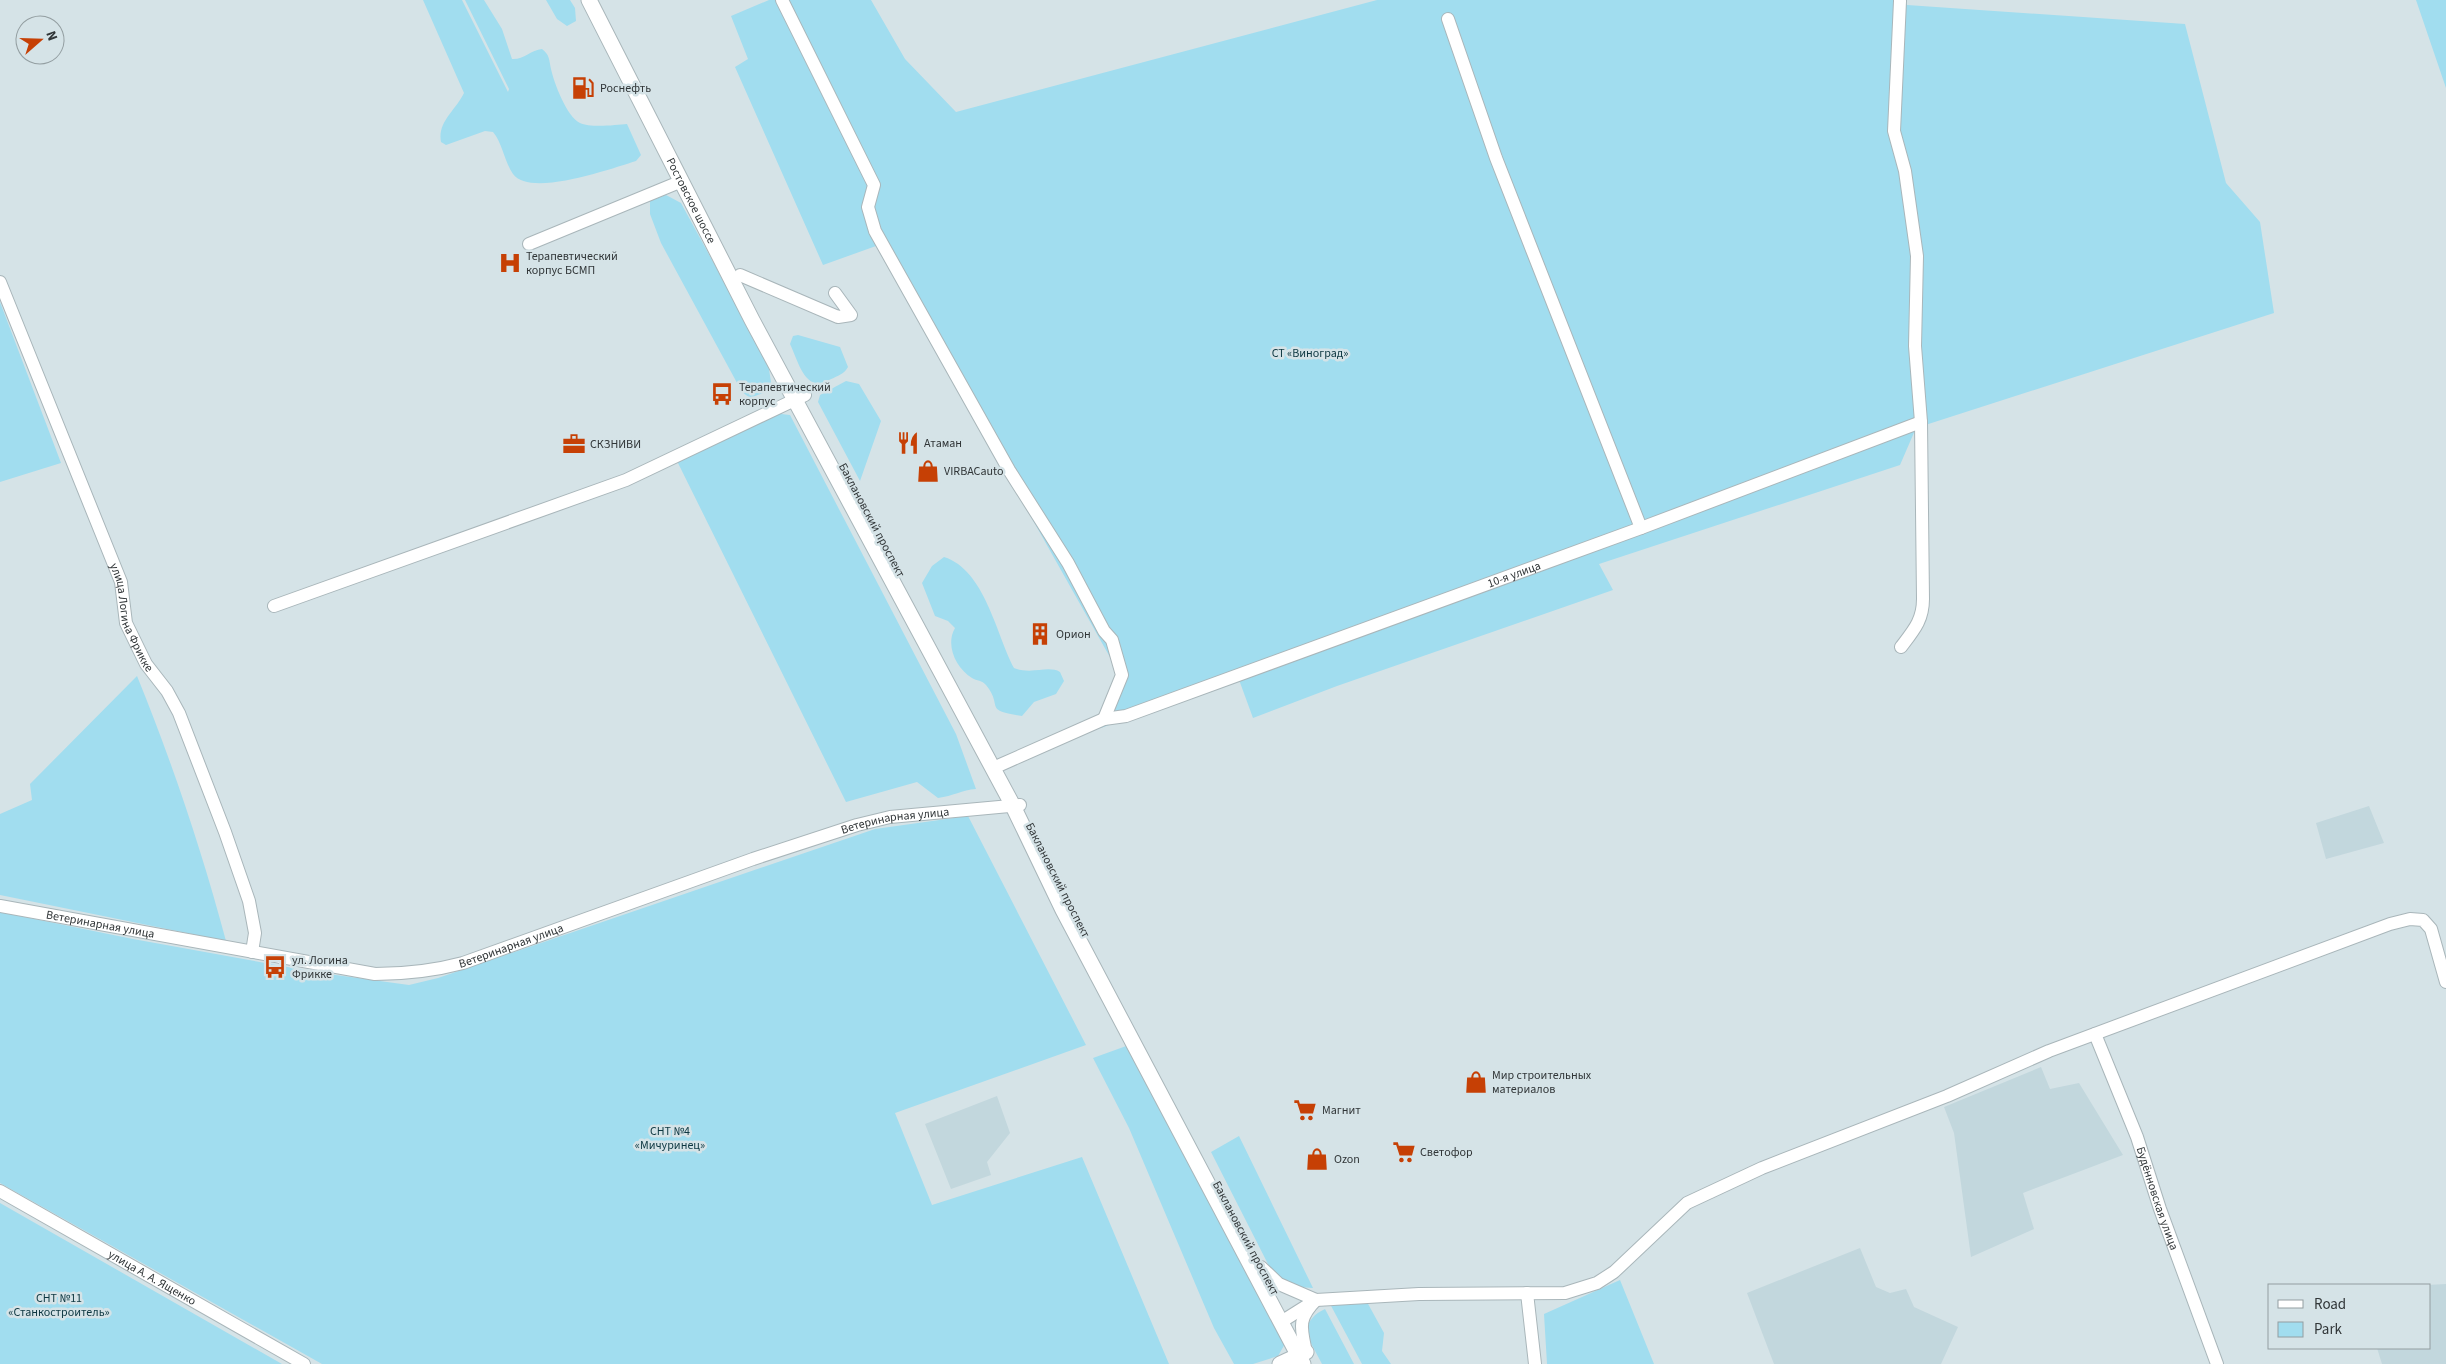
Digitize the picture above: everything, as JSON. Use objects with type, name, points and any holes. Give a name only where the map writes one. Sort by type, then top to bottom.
[{"type":"main road","name":"Ростовское шоссе","points":[[589,0],[752,320],[801,397]]},
{"type":"main road","name":"Ростовское шоссе","points":[[598,0],[801,397]]},
{"type":"main road","name":"Баклановский проспект","points":[[801,397],[1000,765],[1063,910],[1305,1359]]},
{"type":"main road","name":"Баклановский проспект","points":[[801,397],[1261,1267],[1284,1320]]},
{"type":"main road","points":[[1280,1364],[1305,1359]]},
{"type":"street","points":[[782,0],[874,185],[868,207],[875,231],[1009,470],[1068,563],[1104,632],[1112,640],[1122,674],[1104,719]]},
{"type":"street","points":[[1900,1],[1894,131],[1905,172],[1917,256],[1915,346],[1921,422],[1923,612],[1920,622],[1901,647]]},
{"type":"street","points":[[1448,19],[1496,158],[1640,528]]},
{"type":"street","points":[[529,244],[682,182]]},
{"type":"street","points":[[740,275],[838,317],[851,315],[835,293]]},
{"type":"street","name":"улица Логина Фрикке","points":[[0,282],[121,582],[126,623],[146,664],[167,691],[180,713],[198,758],[249,901],[256,933],[252,952]]},
{"type":"street","points":[[274,606],[626,480],[801,397]]},
{"type":"street","name":"10-я улица","points":[[1000,765],[1104,719],[1134,712],[1640,528],[1921,422]]},
{"type":"street","name":"Ветеринарная улица","points":[[0,906],[375,974],[406,974],[431,971],[463,963],[826,834],[890,817],[1016,804]]},
{"type":"street","points":[[1261,1267],[1278,1284],[1316,1300],[1419,1294],[1566,1293],[1597,1283],[1614,1272],[1687,1202],[1762,1168],[1925,1105],[2049,1051],[2390,924],[2410,919],[2423,920],[2431,929],[2446,982]]},
{"type":"street","name":"Будённовская улица","points":[[2095,1034],[2137,1137],[2160,1209],[2217,1364]]},
{"type":"street","name":"улица А. А. Ященко","points":[[0,1191],[304,1364]]},
{"type":"street","points":[[1527,1293],[1536,1364]]},
{"type":"street","points":[[1284,1320],[1316,1300]]},
{"type":"street","points":[[1305,1359],[1302,1318],[1316,1300]]},
{"type":"shaded area","points":[[2369,806],[2384,843],[2326,859],[2316,823]]},
{"type":"shaded area","points":[[2041,1067],[2050,1089],[2079,1083],[2123,1155],[2023,1193],[2034,1229],[1971,1257],[1954,1133],[1944,1107]]},
{"type":"shaded area","points":[[997,1096],[1010,1133],[987,1162],[991,1175],[951,1189],[925,1124]]},
{"type":"shaded area","points":[[1860,1248],[1876,1287],[1890,1293],[1906,1289],[1914,1307],[1958,1327],[1941,1364],[1774,1364],[1747,1293]]},
{"type":"shaded area","points":[[2446,1284],[2446,1364],[2382,1364],[2377,1349],[2431,1349],[2431,1285]]},
{"type":"green space","points":[[423,0],[462,0],[508,92],[509,89],[465,0],[484,0],[502,29],[512,59],[520,58],[542,49],[549,58],[558,91],[575,120],[584,125],[627,124],[641,155],[636,161],[591,175],[536,183],[522,181],[513,174],[493,132],[485,131],[446,145],[441,142],[444,122],[464,93]]},
{"type":"green space","points":[[546,0],[570,0],[575,8],[576,21],[567,26],[557,19]]},
{"type":"green space","name":"СТ «Виноград»","points":[[769,0],[871,0],[905,59],[956,112],[1377,0],[1905,0],[1907,5],[2185,24],[2226,183],[2260,222],[2274,313],[1916,428],[1900,465],[1599,564],[1613,590],[1337,686],[1253,718],[1238,677],[1101,728],[1105,707],[1120,675],[909,300],[876,246],[823,265],[735,67],[748,59],[731,16]]},
{"type":"green space","points":[[2416,0],[2446,0],[2446,88]]},
{"type":"green space","points":[[666,195],[681,203],[768,363],[771,382],[763,393],[750,398],[742,392],[661,243],[650,214],[650,201]]},
{"type":"green space","points":[[0,302],[61,463],[0,482]]},
{"type":"green space","points":[[798,335],[840,347],[848,367],[846,370],[838,376],[821,383],[814,383],[808,379],[800,367],[790,344],[793,336]]},
{"type":"green space","points":[[846,381],[859,384],[881,421],[860,481],[818,402],[820,395]]},
{"type":"green space","points":[[772,413],[790,415],[956,734],[976,789],[938,798],[917,782],[846,802],[677,461]]},
{"type":"green space","points":[[944,557],[958,564],[970,575],[979,589],[988,605],[1014,668],[1027,671],[1050,669],[1060,672],[1064,681],[1056,694],[1034,702],[1022,716],[1002,712],[998,709],[986,685],[966,674],[954,656],[951,642],[955,628],[948,621],[935,616],[922,583],[932,566]]},
{"type":"green space","points":[[137,676],[186,807],[226,941],[0,895],[0,814],[32,800],[30,784]]},
{"type":"green space","name":"СНТ №4 «Мичуринец»","points":[[968,816],[1086,1045],[895,1113],[932,1205],[1082,1157],[1169,1364],[322,1364],[0,1183],[0,912],[133,939],[321,973],[409,985],[438,978],[875,829]]},
{"type":"green space","points":[[1129,1045],[1286,1342],[1278,1356],[1253,1364],[1234,1364],[1214,1328],[1129,1128],[1093,1058]]},
{"type":"green space","points":[[1239,1136],[1313,1288],[1299,1287],[1289,1283],[1270,1268],[1211,1152]]},
{"type":"green space","name":"СНТ №11 «Станкостроитель»","points":[[0,1203],[282,1364],[0,1364]]},
{"type":"green space","points":[[1620,1280],[1654,1364],[1547,1364],[1544,1314]]},
{"type":"green space","points":[[1329,1302],[1367,1302],[1384,1333],[1382,1351],[1391,1364],[1362,1364]]},
{"type":"green space","points":[[1325,1309],[1354,1364],[1322,1364],[1305,1332],[1312,1318]]},
{"type":"place","name":"Роснефть","points":[[583,88]]},
{"type":"place","name":"Терапевтический корпус БСМП","points":[[510,263]]},
{"type":"place","name":"Терапевтический корпус","points":[[722,394]]},
{"type":"place","name":"Атаман","points":[[908,443]]},
{"type":"place","name":"СКЗНИВИ","points":[[574,444]]},
{"type":"place","name":"VIRBACauto","points":[[928,471]]},
{"type":"place","name":"Орион","points":[[1040,634]]},
{"type":"place","name":"ул. Логина Фрикке","points":[[275,967]]},
{"type":"place","name":"Мир строительных материалов","points":[[1476,1082]]},
{"type":"place","name":"Магнит","points":[[1305,1110]]},
{"type":"place","name":"Светофор","points":[[1404,1152]]},
{"type":"place","name":"Ozon","points":[[1317,1159]]}]
